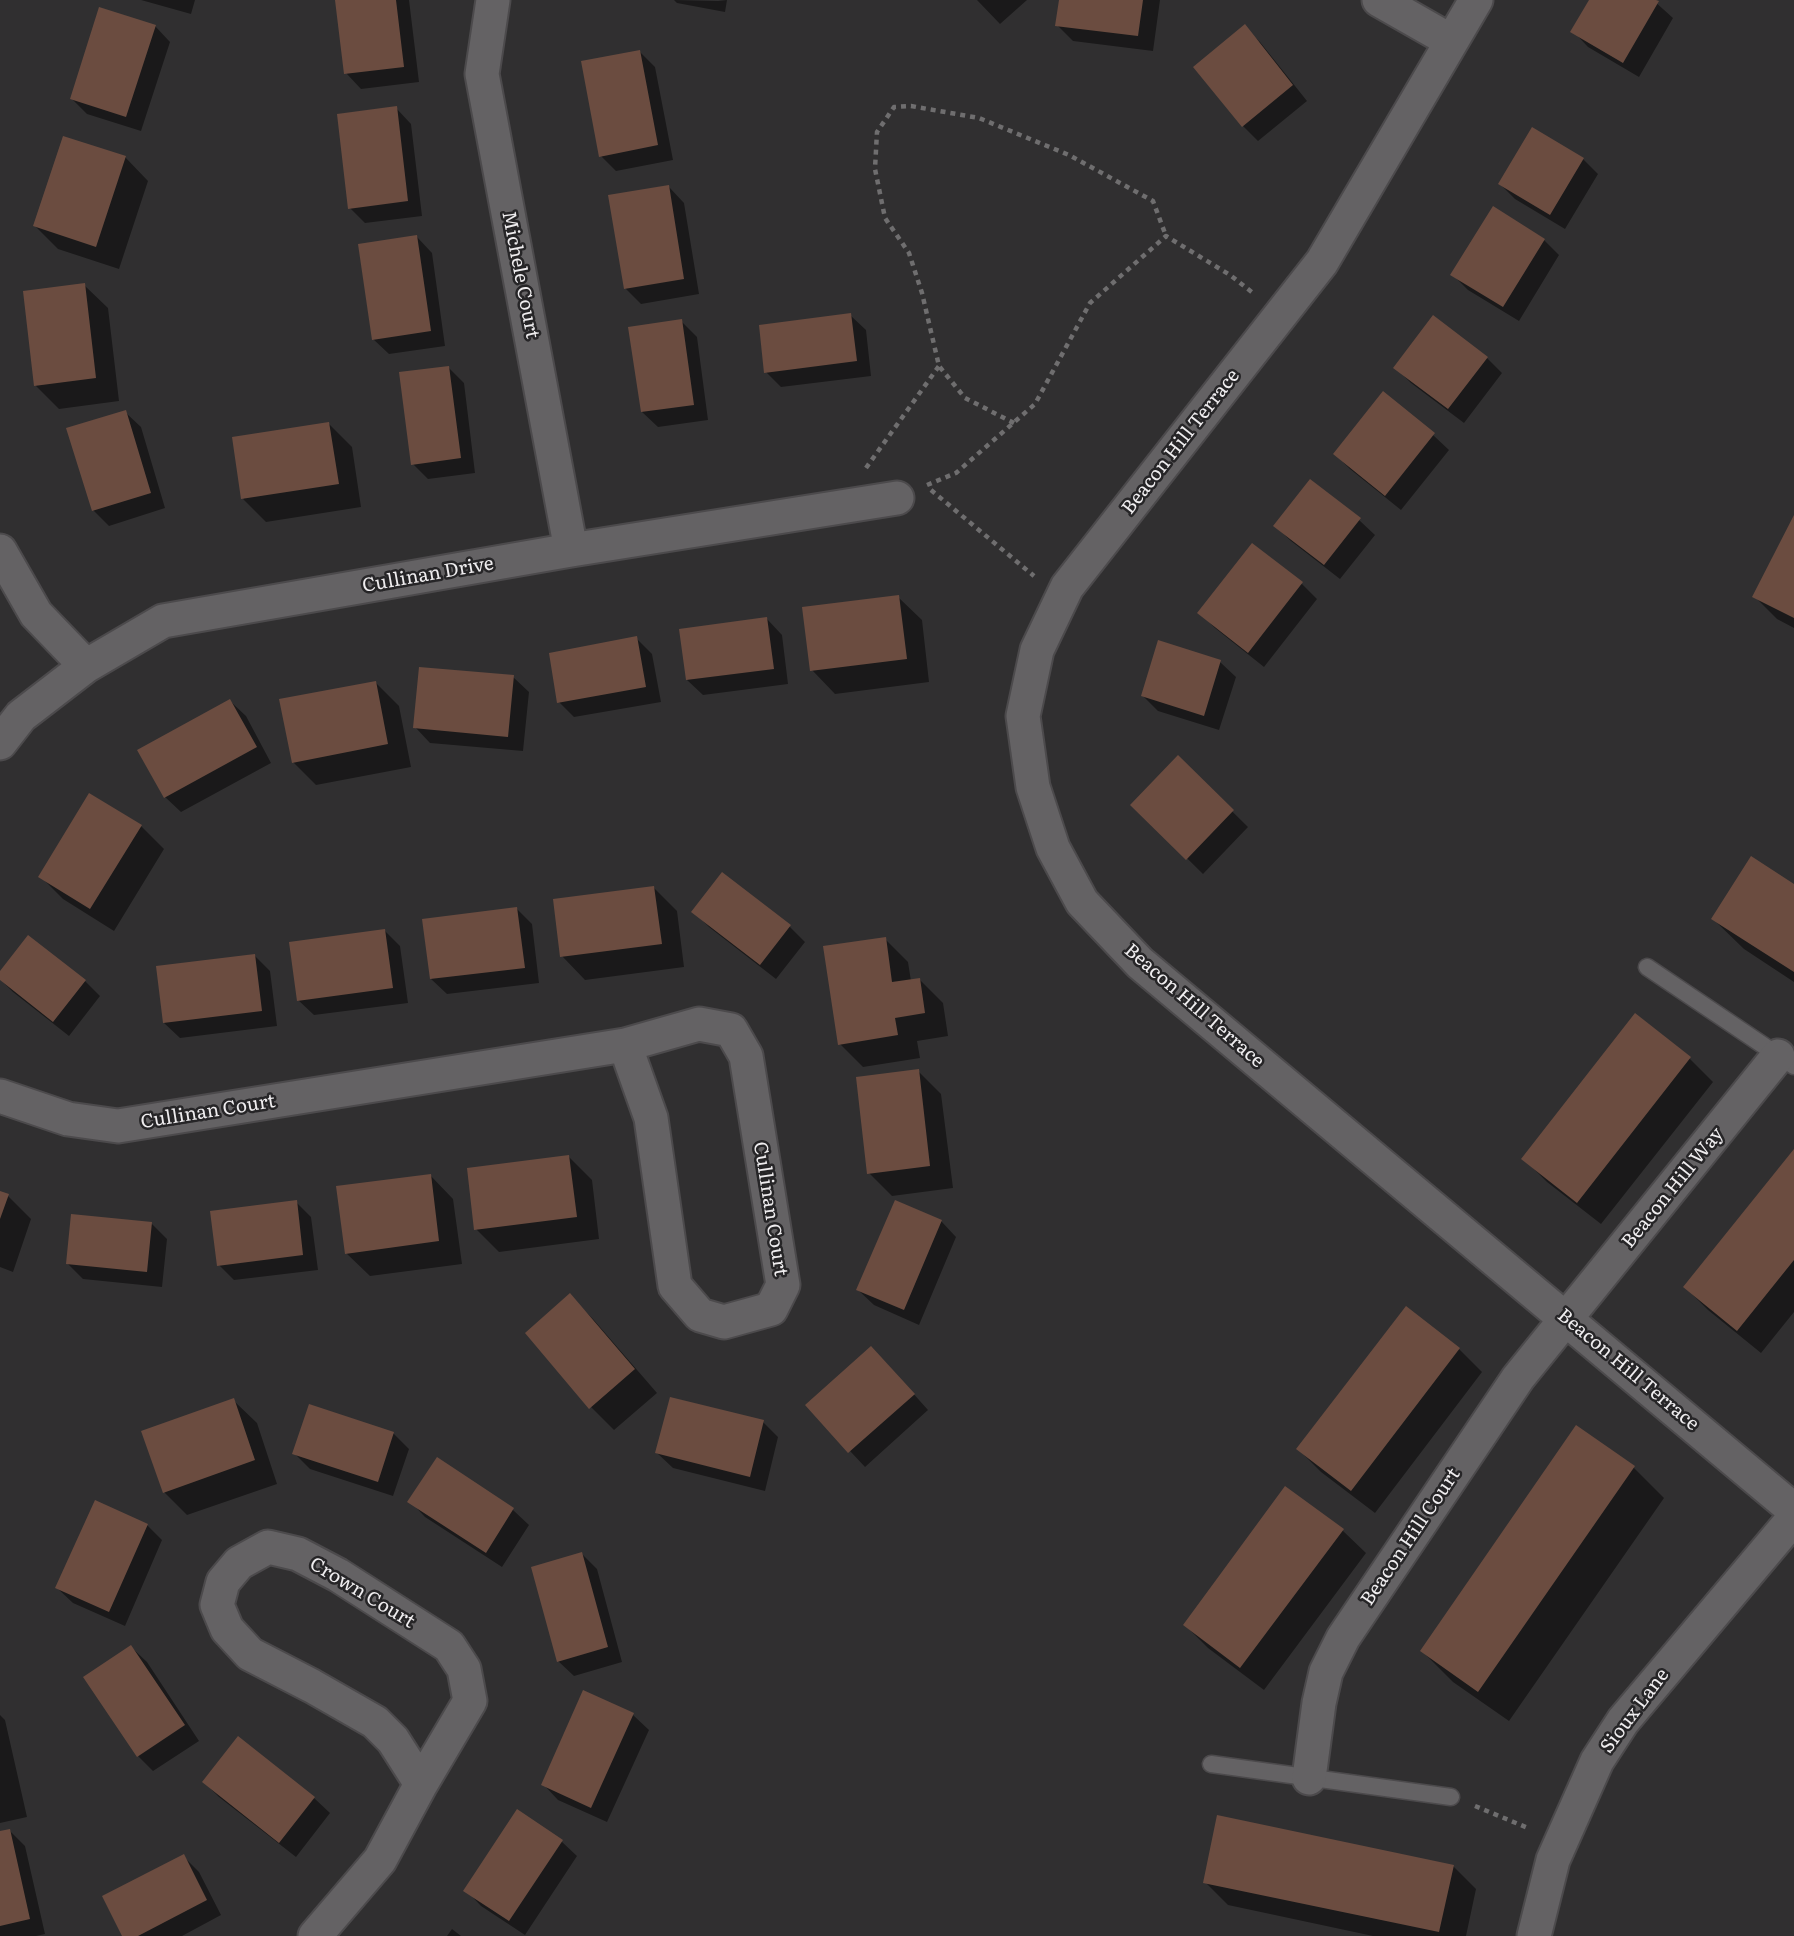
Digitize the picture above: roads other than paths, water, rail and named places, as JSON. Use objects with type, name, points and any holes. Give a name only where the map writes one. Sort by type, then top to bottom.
[{"type":"street","name":"Michele Court","points":[[493,0],[482,74],[571,550]]},
{"type":"street","points":[[1378,0],[1451,41]]},
{"type":"street","name":"Beacon Hill Terrace","points":[[1476,0],[1322,262],[1067,587],[1037,650],[1023,716],[1033,787],[1054,848],[1082,902],[1140,963],[1794,1510]]},
{"type":"street","name":"Cullinan Drive","points":[[0,743],[21,716],[86,666],[163,621],[571,550],[838,508],[911,492]]},
{"type":"street","points":[[0,551],[36,614],[86,666]]},
{"type":"street","name":"Cullinan Court","points":[[0,1096],[68,1119],[118,1126],[625,1045],[699,1024],[731,1030],[746,1056],[783,1284],[771,1309],[724,1322],[700,1315],[675,1286],[651,1118],[625,1045]]},
{"type":"street","name":"Beacon Hill Way","points":[[1567,1319],[1786,1061]]},
{"type":"street","name":"Beacon Hill Court","points":[[1309,1778],[1326,1672],[1343,1638],[1518,1378],[1567,1319]]},
{"type":"street","name":"Sioux Lane","points":[[1534,1936],[1553,1860],[1597,1761],[1623,1721],[1794,1518]]},
{"type":"street","name":"Crown Court","points":[[315,1936],[380,1860],[470,1701],[464,1669],[449,1647],[338,1575],[298,1555],[268,1546],[239,1563],[223,1582],[217,1605],[227,1629],[250,1654],[375,1722],[393,1740],[421,1784]]},
{"type":"lane","name":"Beacon Hill Way","points":[[1647,967],[1786,1061]]},
{"type":"lane","points":[[1211,1764],[1451,1797]]}]
